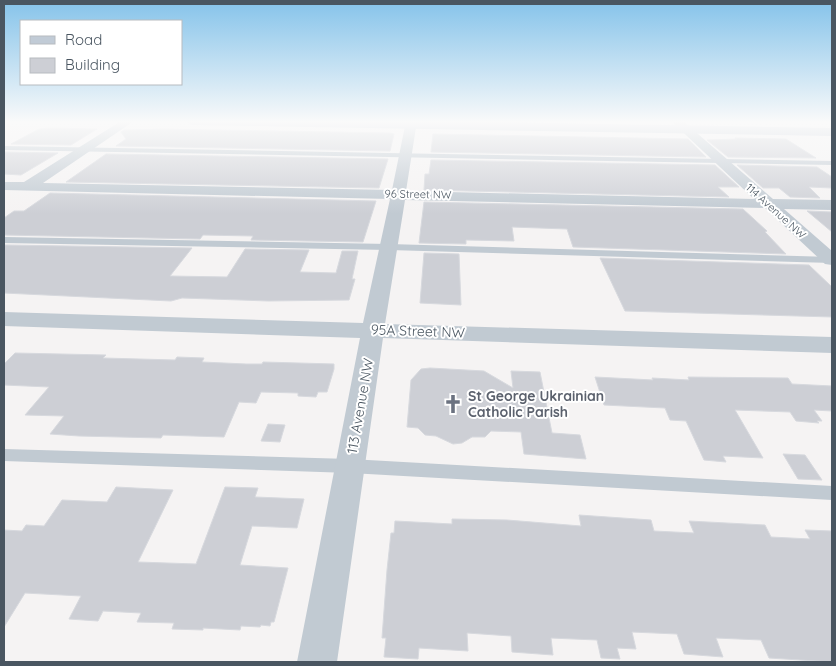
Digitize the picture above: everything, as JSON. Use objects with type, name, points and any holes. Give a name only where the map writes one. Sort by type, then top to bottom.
[{"type":"street","points":[[4,201],[82,152]]},
{"type":"street","name":"114 Avenue NW","points":[[710,152],[832,260]]},
{"type":"street","name":"113 Avenue NW","points":[[317,662],[406,154]]},
{"type":"street","name":"96 Street NW","points":[[4,186],[399,193],[832,205]]},
{"type":"street","name":"95A Street NW","points":[[4,319],[374,329],[832,345]]},
{"type":"lane","points":[[252,152],[832,163]]},
{"type":"lane","points":[[4,240],[389,247],[832,260]]},
{"type":"lane","points":[[4,455],[350,466],[832,492]]},
{"type":"building","points":[[4,152],[58,153],[21,175],[4,174]]},
{"type":"building","points":[[435,152],[701,152],[706,157]]},
{"type":"building","points":[[722,152],[807,152],[816,158],[728,157]]},
{"type":"building","points":[[106,154],[388,159],[379,188],[66,182]]},
{"type":"building","points":[[431,160],[715,165],[739,187],[718,187],[729,197],[424,190],[425,174],[429,174]]},
{"type":"building","points":[[737,165],[817,167],[832,177],[832,188],[809,187],[820,198],[790,197],[779,188],[763,188]]},
{"type":"building","points":[[50,193],[376,201],[363,242],[251,240],[253,236],[203,235],[200,239],[4,235],[4,218],[14,211],[24,211]]},
{"type":"building","points":[[424,202],[743,209],[767,231],[765,232],[786,254],[573,247],[567,229],[512,227],[514,241],[466,240],[466,244],[419,243]]},
{"type":"building","points":[[807,211],[832,212],[832,232]]},
{"type":"building","points":[[4,245],[192,248],[170,276],[227,277],[245,249],[309,250],[300,272],[336,273],[342,251],[358,251],[352,279],[355,279],[349,300],[268,301],[182,298],[171,301],[4,293]]},
{"type":"building","points":[[424,253],[459,254],[461,305],[420,303]]},
{"type":"building","points":[[600,258],[809,265],[832,287],[832,317],[625,311]]},
{"type":"building","points":[[15,353],[106,355],[103,358],[175,360],[177,357],[204,358],[202,362],[246,364],[262,364],[263,362],[334,364],[334,369],[327,392],[318,392],[316,397],[298,396],[298,393],[261,392],[256,403],[239,402],[224,437],[163,435],[161,438],[79,436],[50,434],[64,416],[25,415],[49,387],[4,385],[4,364]]},
{"type":"building","points":[[421,369],[484,371],[513,388],[511,371],[540,372],[552,433],[580,435],[586,459],[524,454],[521,432],[491,431],[485,437],[472,437],[462,443],[453,444],[436,436],[425,435],[418,428],[407,427],[411,380]]},
{"type":"building","points":[[595,377],[653,380],[652,378],[689,380],[688,377],[788,378],[792,384],[832,386],[832,411],[814,410],[822,421],[817,421],[819,423],[796,421],[790,412],[735,410],[763,458],[723,456],[726,462],[704,460],[686,421],[670,420],[665,408],[604,405]]},
{"type":"building","points":[[268,424],[285,425],[280,442],[261,441]]},
{"type":"building","points":[[783,454],[805,455],[822,480],[798,479]]},
{"type":"building","points":[[116,487],[173,490],[138,562],[196,564],[225,487],[258,488],[255,497],[304,499],[297,528],[252,526],[240,565],[288,568],[274,622],[271,622],[270,626],[241,626],[240,630],[203,628],[203,630],[172,629],[174,623],[137,622],[141,613],[103,611],[98,621],[69,619],[81,596],[25,593],[4,627],[4,530],[22,531],[26,525],[44,526],[62,500],[107,502]]},
{"type":"building","points":[[579,515],[651,520],[654,531],[694,533],[689,521],[765,525],[771,537],[810,539],[805,530],[832,531],[832,662],[769,658],[761,640],[716,638],[723,657],[684,654],[677,634],[632,632],[636,649],[617,648],[620,659],[601,658],[597,640],[551,638],[553,655],[512,652],[511,636],[467,633],[468,651],[419,648],[418,659],[384,657],[386,638],[382,638],[387,570],[391,533],[394,533],[395,521],[452,524],[452,519],[507,520],[581,526]]},
{"type":"place","name":"St George Ukrainian Catholic Parish","points":[[453,404]]}]
